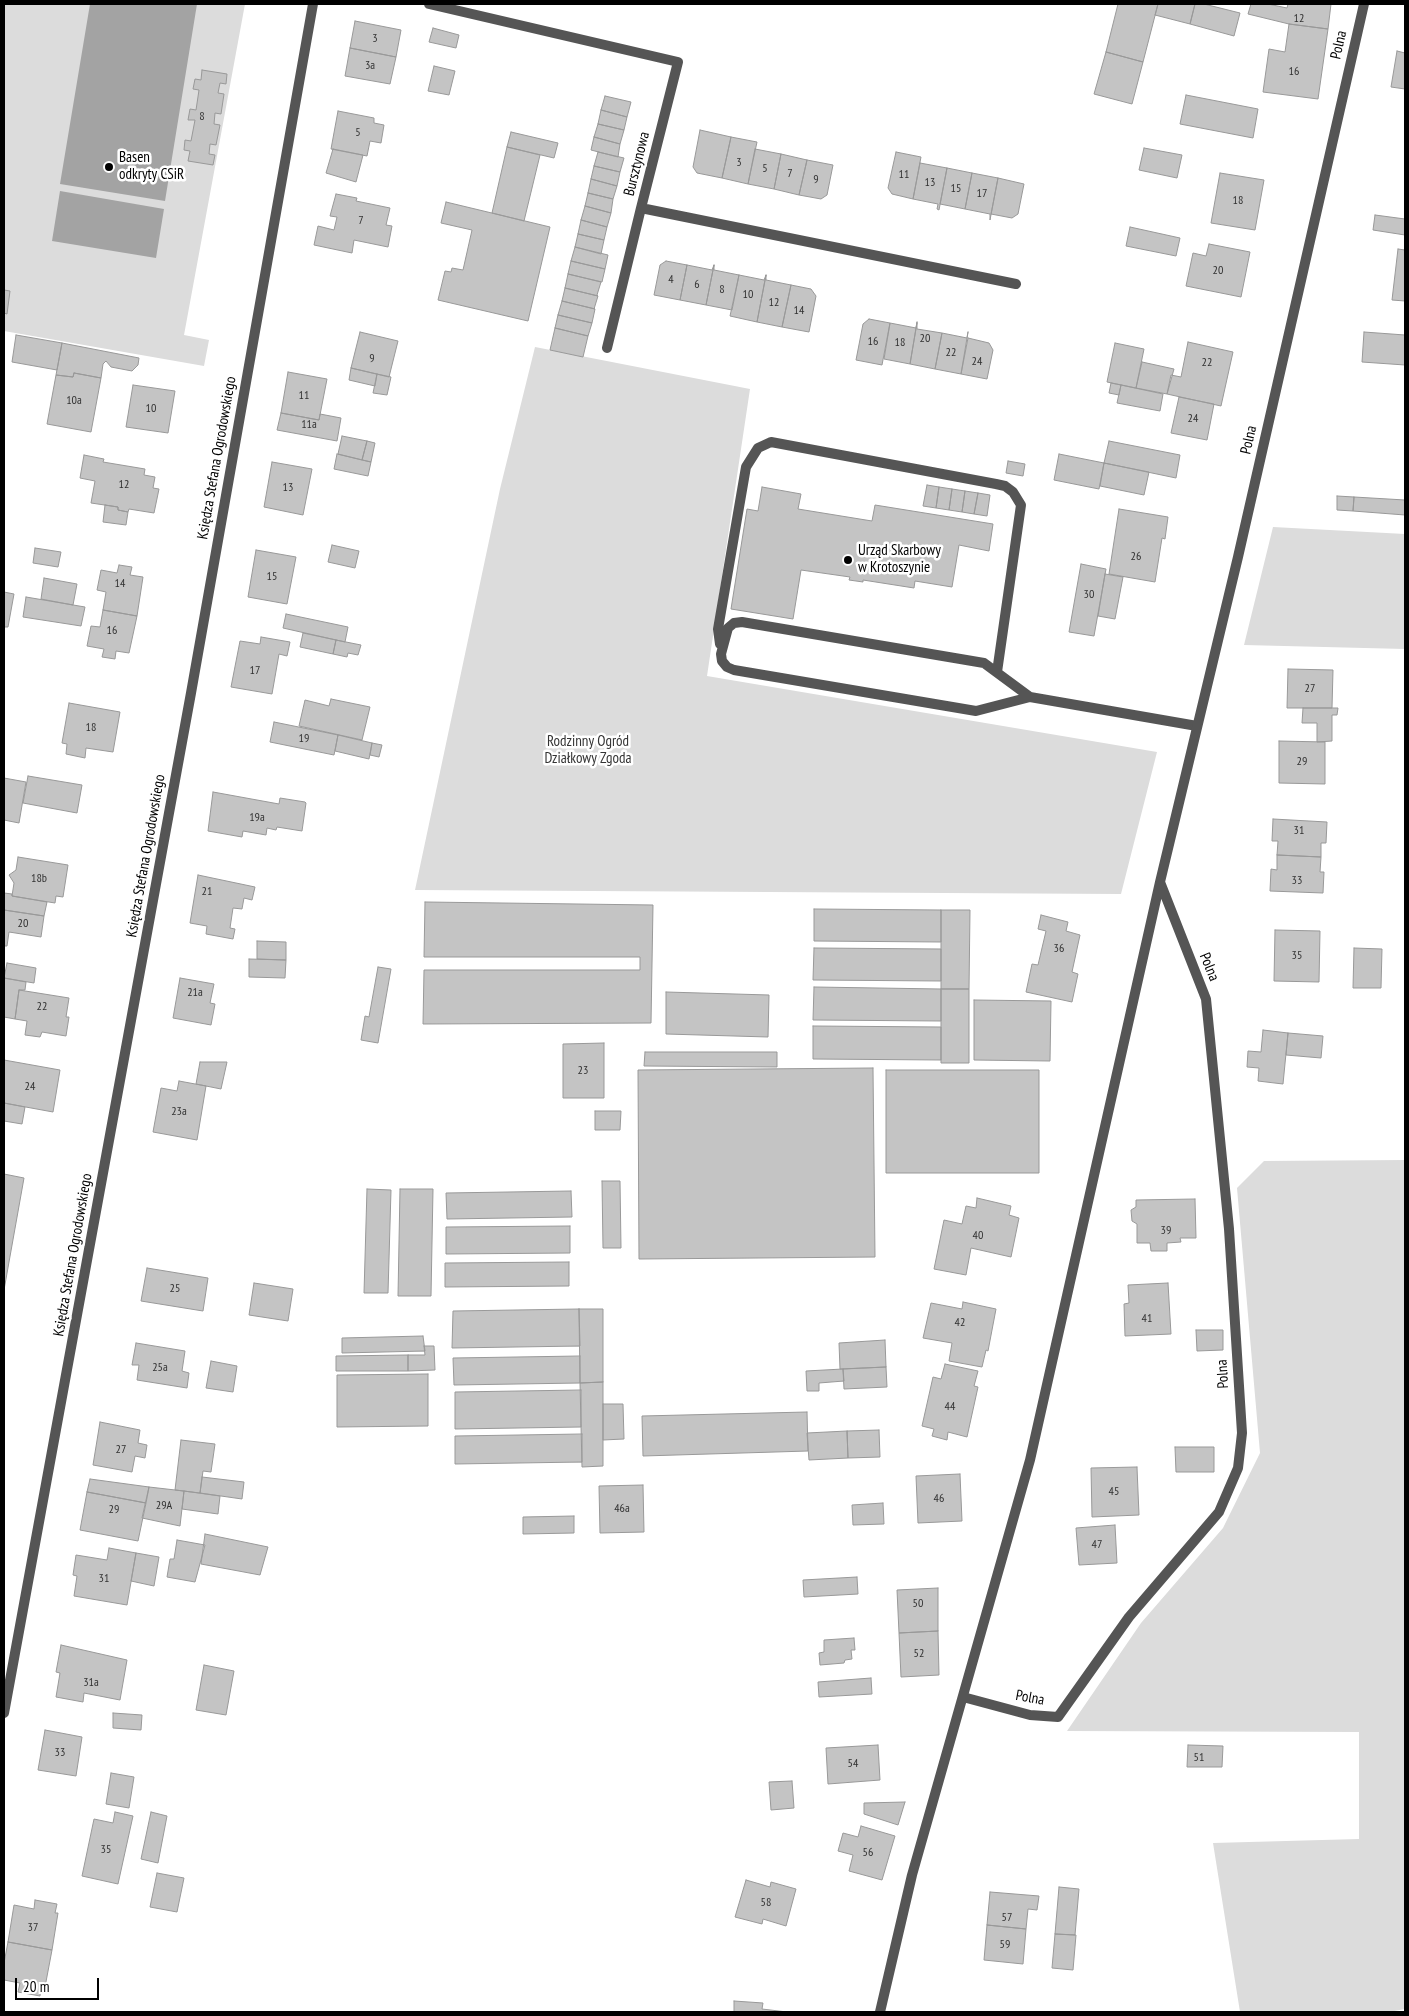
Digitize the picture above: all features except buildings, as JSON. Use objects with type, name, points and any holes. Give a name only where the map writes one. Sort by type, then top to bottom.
[{"type":"street","name":"Księdza Stefana Ogrodowskiego","points":[[4,1713],[187,712],[313,4]]},
{"type":"street","name":"Bursztynowa","points":[[428,4],[678,62],[641,208],[1016,284]]},
{"type":"street","name":"Polna","points":[[880,2012],[908,1890],[1030,1460],[1160,882],[1240,547],[1364,4]]},
{"type":"street","points":[[607,348],[641,208]]},
{"type":"street","points":[[997,672],[1020,505],[1013,492],[1005,486],[771,442],[758,448],[746,467],[718,629],[722,661],[727,667],[734,670],[976,711],[1030,697],[1197,726]]},
{"type":"street","points":[[721,654],[728,628],[734,623],[742,622],[984,663],[1030,697]]},
{"type":"street","name":"Polna","points":[[963,1697],[1030,1715],[1058,1717],[1129,1617],[1219,1512],[1238,1468],[1242,1434],[1230,1229],[1206,999],[1160,882]]},
{"type":"green space","name":"Basen odkryty CSiR","points":[[4,4],[245,4],[184,335],[209,340],[204,366],[4,331]]},
{"type":"green space","name":"Rodzinny Ogród Działkowy Zgoda","points":[[535,347],[750,389],[707,676],[1157,752],[1121,894],[415,890],[500,489]]},
{"type":"green space","points":[[1273,527],[1405,534],[1405,649],[1244,645]]},
{"type":"green space","points":[[1405,1160],[1405,2009],[1389,2012],[1240,2012],[1213,1843],[1359,1839],[1359,1732],[1067,1731],[1141,1623],[1223,1528],[1260,1453],[1237,1188],[1264,1161]]},
{"type":"shaded area","points":[[90,4],[197,4],[165,201],[60,184]]},
{"type":"shaded area","points":[[60,191],[164,209],[156,258],[52,241]]},
{"type":"place","name":"Basen odkryty CSiR","points":[[109,167]]},
{"type":"place","name":"Urząd Skarbowy w Krotoszynie","points":[[848,560]]}]
